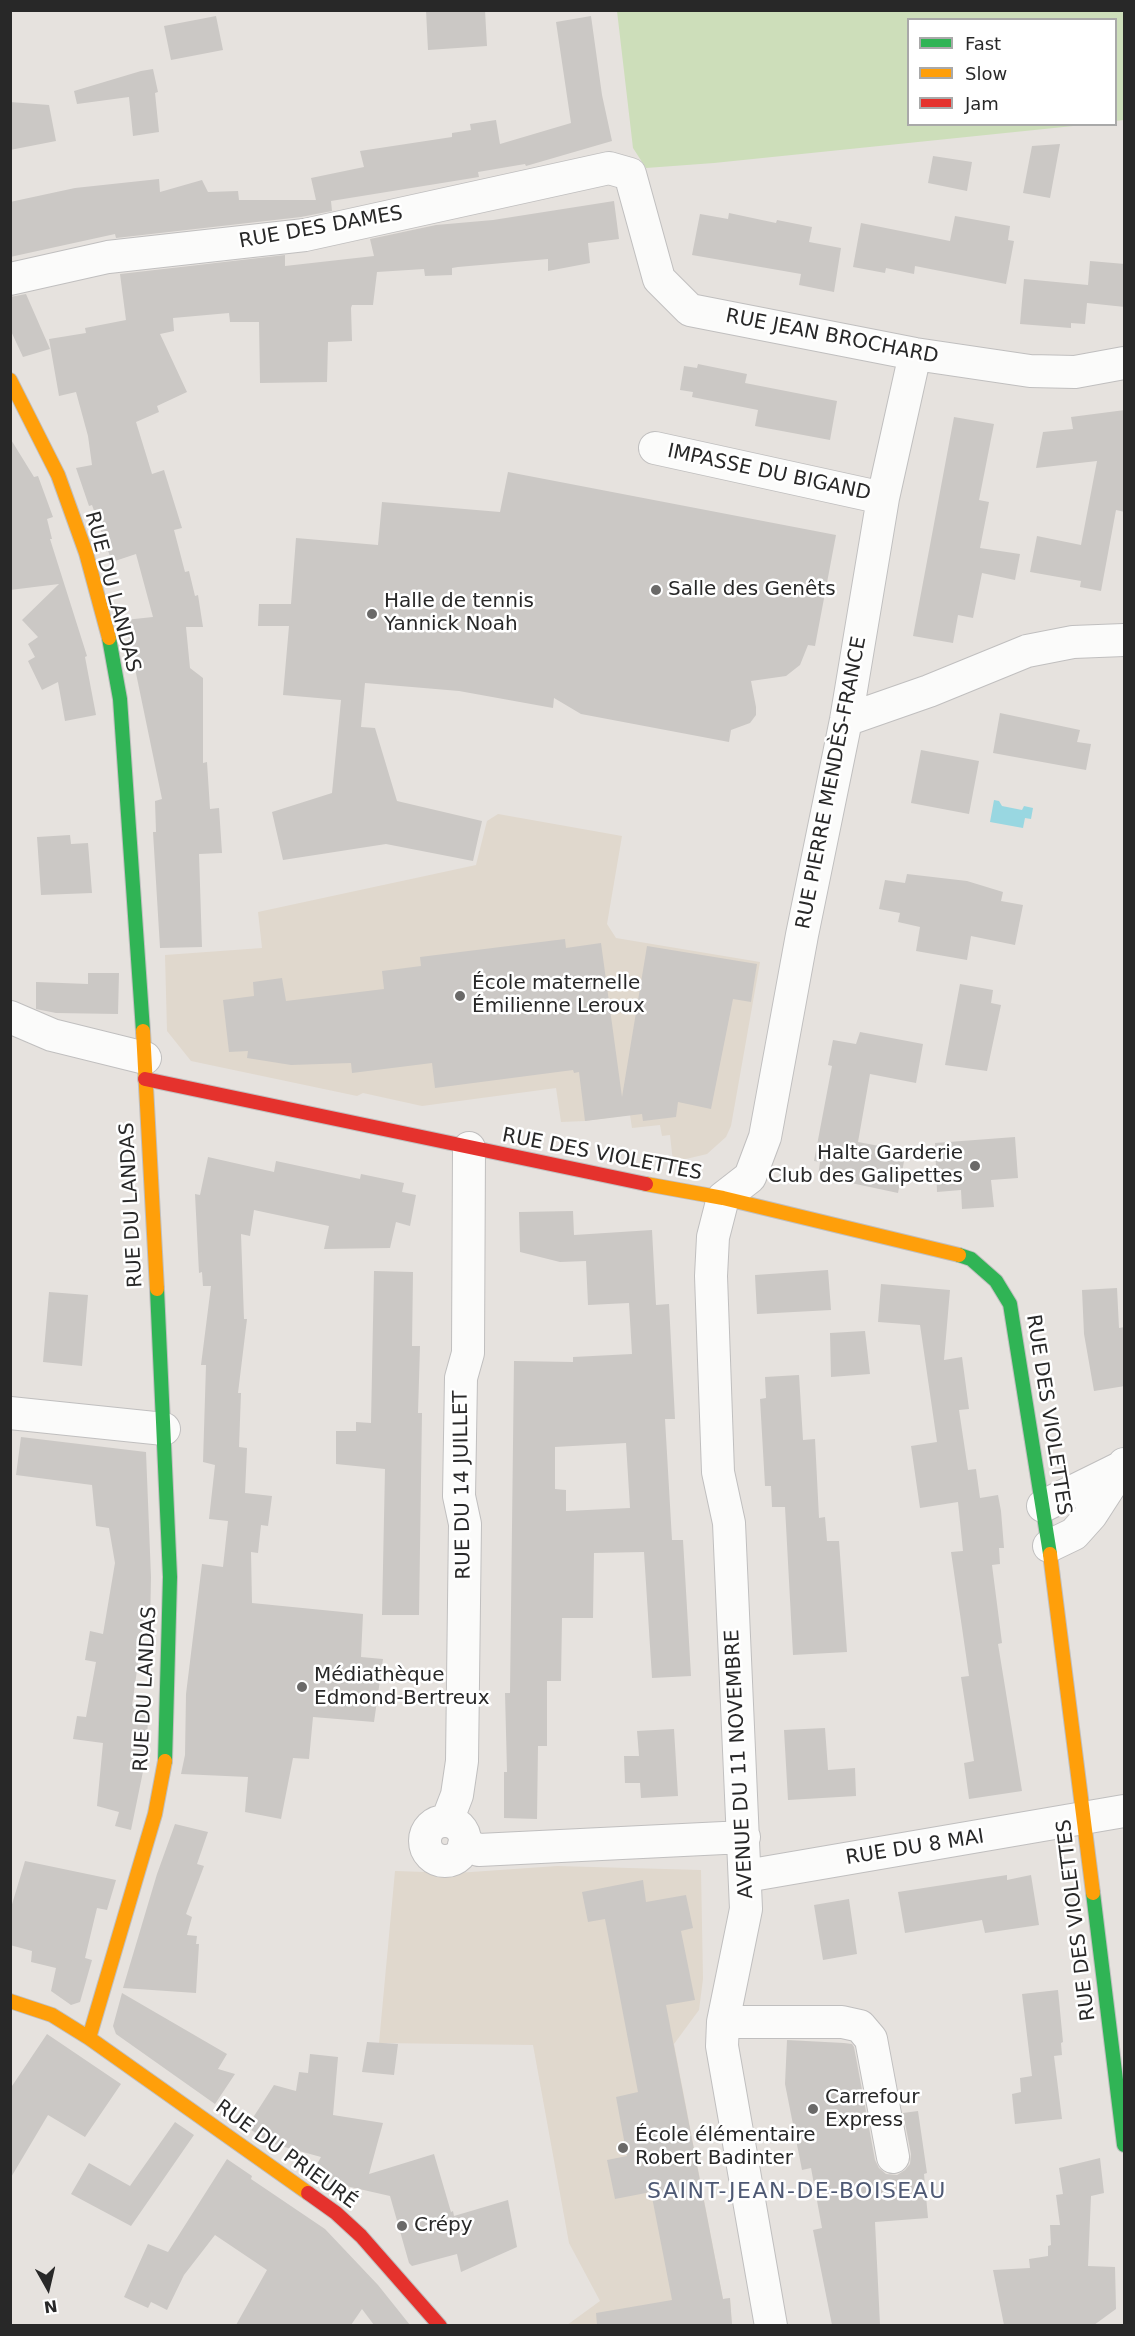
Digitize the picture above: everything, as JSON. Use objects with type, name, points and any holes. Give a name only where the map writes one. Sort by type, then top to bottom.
[{"type":"street","name":"RUE DES DAMES","points":[[10,279],[108,257],[305,235],[609,168],[630,174]]},
{"type":"street","name":"RUE JEAN BROCHARD","points":[[630,174],[659,279],[690,310],[915,354],[1029,371],[1075,372],[1125,363]]},
{"type":"street","name":"RUE PIERRE MENDÈS-FRANCE","points":[[723,1198],[750,1177],[765,1137],[802,935],[846,720],[883,498],[915,354]]},
{"type":"street","name":"RUE DU LANDAS","points":[[10,380],[58,475],[86,553],[109,639],[120,699],[145,1069],[164,1429],[170,1577],[166,1754],[155,1814],[89,2038]]},
{"type":"street","name":"IMPASSE DU BIGAND","points":[[655,448],[883,498]]},
{"type":"street","points":[[846,720],[929,691],[1027,651],[1073,642],[1125,640]]},
{"type":"street","points":[[10,1017],[51,1035],[145,1069]]},
{"type":"street","name":"RUE DES VIOLETTES","points":[[145,1069],[469,1148],[723,1198],[929,1247],[971,1259],[996,1281],[1010,1304],[1016,1333],[1049,1546],[1125,2145]]},
{"type":"street","name":"RUE DU 14 JUILLET","points":[[469,1148],[468,1353],[461,1378],[459,1496],[465,1524],[462,1761],[457,1795],[456,1833],[479,1850],[744,1838]]},
{"type":"street","name":"AVENUE DU 11 NOVEMBRE","points":[[723,1198],[713,1237],[711,1276],[714,1371],[718,1472],[729,1523],[746,1909],[723,2022],[722,2046],[771,2325]]},
{"type":"street","points":[[10,1413],[164,1429]]},
{"type":"street","points":[[1043,1506],[1124,1465]]},
{"type":"street","points":[[1049,1546],[1074,1534],[1091,1515],[1124,1465]]},
{"type":"street","name":"RUE DU 8 MAI","points":[[746,1876],[1085,1820],[1125,1811]]},
{"type":"street","name":"RUE DU PRIEURÉ","points":[[10,2001],[52,2015],[89,2038],[336,2213],[361,2236],[440,2325]]},
{"type":"street","points":[[723,2022],[842,2022],[860,2025],[871,2039],[893,2157]]},
{"type":"shaded area","name":"École maternelle Émilienne Leroux","points":[[498,814],[622,836],[607,924],[616,938],[760,962],[731,1126],[726,1137],[707,1154],[673,1162],[670,1135],[662,1136],[660,1125],[632,1128],[630,1115],[561,1122],[556,1088],[422,1106],[363,1093],[357,1096],[191,1061],[167,1031],[165,955],[262,948],[258,912],[476,865],[487,821]]},
{"type":"shaded area","name":"École élémentaire Robert Badinter","points":[[557,1866],[701,1870],[703,1979],[699,2010],[674,2044],[723,2299],[730,2298],[732,2325],[567,2325],[600,2301],[569,2243],[533,2045],[379,2043],[395,1871],[457,1873]]},
{"type":"green space","points":[[617,11],[1124,11],[1124,120],[1117,121],[1117,18],[907,18],[907,126],[1073,126],[646,168],[633,148]]},
{"type":"water","points":[[994,800],[999,801],[1002,806],[1022,810],[1024,806],[1033,808],[1031,819],[1025,818],[1023,828],[990,822]]},
{"type":"building","points":[[426,10],[485,10],[487,46],[428,50]]},
{"type":"building","points":[[216,16],[223,50],[171,60],[164,26]]},
{"type":"building","points":[[591,16],[602,95],[612,141],[526,166],[525,164],[478,172],[479,177],[331,201],[332,211],[301,217],[116,238],[115,234],[10,257],[10,202],[75,188],[159,179],[160,192],[202,180],[208,192],[238,191],[239,200],[316,200],[311,178],[364,167],[360,151],[452,137],[452,133],[471,130],[470,124],[496,120],[500,144],[571,123],[556,22]]},
{"type":"building","points":[[153,69],[158,92],[155,93],[159,132],[133,136],[129,97],[77,104],[74,91]]},
{"type":"building","points":[[10,102],[49,105],[56,141],[10,150]]},
{"type":"building","points":[[1060,144],[1050,198],[1023,193],[1032,146]]},
{"type":"building","points":[[933,156],[972,162],[967,191],[928,183]]},
{"type":"building","points":[[614,201],[619,239],[588,243],[590,263],[548,271],[548,259],[452,268],[452,275],[425,276],[424,269],[377,272],[373,305],[352,305],[352,341],[328,342],[327,382],[260,383],[259,322],[230,322],[229,313],[173,318],[174,331],[160,334],[187,392],[157,406],[159,412],[136,422],[152,474],[164,470],[182,528],[174,530],[185,572],[189,571],[195,596],[198,595],[203,627],[186,627],[190,668],[203,678],[203,763],[207,762],[210,809],[219,808],[222,853],[199,854],[202,947],[160,948],[153,832],[156,832],[155,801],[162,799],[125,620],[153,617],[136,554],[112,562],[92,505],[89,506],[76,468],[92,465],[88,436],[76,392],[59,396],[49,339],[86,333],[85,328],[126,320],[120,274],[285,255],[285,266],[374,256],[370,239],[436,225],[493,220]]},
{"type":"building","points":[[729,213],[776,223],[777,220],[812,227],[809,242],[841,248],[834,292],[799,285],[801,274],[692,255],[700,214],[728,219]]},
{"type":"building","points":[[955,216],[1010,226],[1008,240],[1014,241],[1006,284],[915,266],[914,274],[886,268],[885,273],[853,267],[861,223],[950,241]]},
{"type":"building","points":[[1090,261],[1125,264],[1125,307],[1087,303],[1085,324],[1071,323],[1071,328],[1020,324],[1024,279],[1088,285]]},
{"type":"building","points":[[26,294],[50,349],[23,357],[10,329],[10,297]]},
{"type":"building","points":[[698,364],[747,374],[745,383],[837,401],[830,440],[755,426],[758,410],[692,397],[693,392],[680,390],[684,366],[697,368]]},
{"type":"building","points":[[1125,410],[1125,512],[1116,510],[1101,591],[1080,587],[1081,581],[1030,572],[1037,536],[1081,545],[1097,461],[1036,468],[1043,432],[1073,429],[1071,417]]},
{"type":"building","points":[[954,417],[994,424],[979,500],[989,502],[980,548],[1020,554],[1015,580],[982,573],[973,618],[958,615],[953,643],[913,636]]},
{"type":"building","points":[[10,438],[34,477],[38,476],[53,517],[47,519],[52,539],[50,539],[87,656],[85,657],[96,715],[65,721],[58,682],[42,690],[28,661],[35,657],[28,644],[38,637],[22,620],[59,584],[10,590]]},
{"type":"building","points":[[508,472],[836,535],[815,646],[808,645],[800,665],[786,676],[751,681],[756,715],[750,723],[731,730],[729,742],[581,714],[554,698],[553,708],[459,691],[365,683],[361,727],[375,728],[397,801],[482,821],[473,861],[386,844],[283,860],[272,812],[332,793],[341,700],[283,695],[289,626],[258,626],[259,604],[291,604],[296,538],[378,545],[382,502],[500,512]]},
{"type":"building","points":[[1000,713],[1080,730],[1077,742],[1091,744],[1086,770],[993,753]]},
{"type":"building","points":[[921,750],[979,761],[969,814],[911,803]]},
{"type":"building","points":[[70,835],[71,844],[88,843],[92,893],[41,895],[37,837]]},
{"type":"building","points":[[907,874],[967,881],[1003,892],[1001,901],[1023,905],[1015,945],[971,936],[967,960],[916,951],[920,927],[898,922],[900,913],[879,909],[885,880],[905,883]]},
{"type":"building","points":[[565,939],[566,948],[601,943],[622,1097],[647,946],[757,964],[751,1002],[733,999],[711,1109],[678,1102],[676,1117],[643,1121],[642,1114],[585,1121],[579,1072],[574,1073],[573,1070],[435,1088],[432,1063],[352,1073],[351,1063],[291,1065],[247,1058],[248,1051],[229,1052],[223,1000],[254,996],[253,982],[282,978],[286,1001],[384,989],[382,971],[421,966],[420,957]]},
{"type":"building","points":[[88,973],[119,973],[118,1014],[56,1013],[36,1009],[36,982],[88,984]]},
{"type":"building","points":[[960,984],[993,990],[991,1003],[1001,1005],[987,1071],[945,1065]]},
{"type":"building","points":[[860,1032],[923,1044],[916,1083],[870,1074],[858,1142],[906,1151],[898,1193],[818,1176],[820,1162],[814,1161],[832,1066],[828,1065],[833,1040],[856,1044]]},
{"type":"building","name":"Halte Garderie Club des Galipettes","points":[[1015,1137],[1018,1178],[991,1180],[994,1207],[962,1209],[961,1190],[937,1192],[935,1143]]},
{"type":"building","points":[[208,1157],[274,1172],[276,1161],[360,1179],[361,1174],[404,1183],[402,1192],[416,1195],[410,1226],[396,1222],[390,1248],[324,1249],[329,1226],[254,1210],[250,1236],[241,1234],[244,1319],[247,1319],[238,1393],[241,1393],[239,1447],[247,1448],[245,1493],[272,1496],[268,1526],[261,1525],[258,1553],[251,1552],[252,1603],[363,1614],[361,1657],[383,1659],[374,1722],[313,1717],[309,1759],[293,1758],[281,1819],[245,1812],[248,1777],[181,1774],[185,1755],[186,1694],[202,1564],[223,1567],[228,1521],[209,1519],[215,1465],[203,1462],[206,1365],[201,1365],[211,1286],[203,1286],[202,1272],[199,1273],[195,1194],[200,1195]]},
{"type":"building","points":[[573,1211],[574,1235],[652,1230],[656,1305],[669,1304],[675,1419],[665,1419],[672,1540],[683,1540],[691,1676],[652,1678],[644,1552],[594,1553],[593,1618],[562,1618],[561,1681],[547,1681],[547,1746],[538,1746],[537,1819],[504,1818],[504,1772],[507,1772],[505,1693],[510,1693],[514,1361],[573,1362],[573,1357],[632,1354],[629,1303],[588,1305],[586,1261],[560,1262],[520,1252],[519,1212]],"holes":[[[626,1443],[630,1508],[566,1511],[566,1490],[555,1489],[555,1447]]]},
{"type":"building","points":[[828,1270],[831,1310],[757,1314],[755,1275]]},
{"type":"building","points":[[374,1271],[413,1272],[412,1346],[420,1346],[418,1413],[422,1413],[419,1615],[382,1615],[385,1469],[336,1464],[336,1431],[356,1431],[356,1422],[371,1423]]},
{"type":"building","points":[[881,1284],[950,1290],[944,1360],[962,1357],[969,1409],[959,1410],[968,1470],[976,1469],[980,1498],[998,1495],[1001,1511],[1004,1548],[999,1548],[1000,1564],[992,1565],[1002,1643],[998,1644],[1022,1791],[969,1799],[964,1763],[974,1761],[961,1677],[969,1676],[951,1552],[963,1551],[958,1502],[920,1508],[911,1446],[937,1442],[920,1325],[878,1322]]},
{"type":"building","points":[[1117,1288],[1119,1328],[1125,1327],[1125,1386],[1094,1391],[1084,1334],[1082,1290]]},
{"type":"building","points":[[49,1292],[88,1295],[82,1366],[43,1362]]},
{"type":"building","points":[[865,1331],[870,1374],[831,1377],[830,1333]]},
{"type":"building","points":[[799,1375],[803,1440],[815,1439],[819,1518],[825,1517],[827,1541],[839,1541],[847,1652],[793,1655],[785,1507],[772,1507],[771,1486],[765,1486],[760,1399],[766,1398],[765,1377]]},
{"type":"building","points":[[21,1437],[146,1452],[151,1577],[150,1628],[143,1627],[132,1706],[148,1709],[147,1752],[131,1830],[115,1826],[119,1812],[97,1806],[103,1743],[73,1739],[77,1716],[86,1717],[96,1662],[85,1660],[90,1631],[103,1634],[115,1563],[109,1528],[96,1526],[92,1485],[16,1475]]},
{"type":"building","points":[[825,1728],[828,1770],[855,1768],[856,1796],[788,1800],[784,1730]]},
{"type":"building","points":[[674,1729],[678,1796],[641,1798],[640,1783],[625,1783],[624,1756],[639,1756],[637,1731]]},
{"type":"building","points":[[175,1824],[208,1832],[197,1864],[204,1866],[186,1914],[192,1917],[187,1935],[197,1936],[196,1944],[199,1944],[196,1993],[123,1988],[157,1874]]},
{"type":"building","points":[[25,1861],[116,1880],[107,1910],[97,1908],[85,1958],[92,1960],[80,2002],[71,2005],[51,1991],[56,1968],[31,1962],[32,1951],[10,1945],[10,1911]]},
{"type":"building","points":[[1007,1875],[1007,1880],[1031,1875],[1039,1925],[985,1933],[982,1920],[905,1933],[898,1892]]},
{"type":"building","points":[[643,1880],[646,1902],[686,1895],[693,1928],[681,1931],[695,2000],[666,2005],[723,2299],[730,2298],[732,2325],[597,2325],[596,2313],[672,2300],[651,2192],[615,2199],[607,2160],[627,2156],[616,2097],[638,2092],[605,1919],[588,1922],[582,1892]]},
{"type":"building","points":[[849,1899],[857,1954],[823,1960],[814,1905]]},
{"type":"building","points":[[1058,1990],[1063,2042],[1061,2043],[1062,2055],[1054,2056],[1062,2119],[1015,2124],[1012,2094],[1021,2092],[1020,2078],[1032,2076],[1022,1994]]},
{"type":"building","points":[[122,1993],[227,2054],[218,2069],[235,2074],[215,2104],[116,2034],[113,2026]]},
{"type":"building","points":[[47,2034],[121,2084],[85,2137],[48,2115],[10,2179],[10,2089]]},
{"type":"building","points":[[787,2040],[852,2044],[875,2160],[886,2174],[897,2175],[910,2164],[911,2154],[903,2113],[918,2111],[927,2173],[924,2174],[928,2218],[875,2222],[880,2325],[832,2325],[813,2230],[822,2228],[811,2168],[802,2170],[785,2084]]},
{"type":"building","points":[[367,2042],[398,2044],[394,2075],[362,2072]]},
{"type":"building","points":[[310,2054],[338,2057],[333,2115],[383,2123],[369,2174],[434,2154],[454,2216],[508,2200],[517,2247],[461,2272],[457,2254],[412,2266],[409,2263],[390,2196],[324,2181],[312,2173],[321,2157],[270,2143],[247,2127],[274,2085],[296,2091],[299,2072],[308,2073]]},
{"type":"building","points":[[175,2122],[194,2135],[131,2226],[71,2194],[89,2163],[130,2186]]},
{"type":"building","points":[[1100,2158],[1104,2193],[1091,2196],[1088,2266],[1115,2267],[1116,2309],[1094,2325],[1004,2325],[993,2270],[1030,2268],[1029,2259],[1048,2256],[1048,2246],[1051,2245],[1050,2225],[1060,2225],[1056,2195],[1063,2194],[1059,2168]]},
{"type":"building","points":[[227,2159],[252,2176],[251,2179],[325,2229],[378,2285],[410,2325],[374,2325],[362,2309],[351,2325],[236,2325],[267,2270],[215,2235],[184,2275],[167,2310],[151,2302],[148,2308],[124,2297],[148,2244],[168,2252]]},
{"type":"traffic: fast","points":[[109,638],[120,699],[143,1031]]},
{"type":"traffic: fast","points":[[959,1255],[971,1259],[996,1281],[1010,1304],[1050,1554]]},
{"type":"traffic: fast","points":[[157,1289],[170,1577],[165,1761]]},
{"type":"traffic: fast","points":[[1093,1893],[1124,2145]]},
{"type":"traffic: slow","points":[[10,380],[58,475],[86,553],[109,638]]},
{"type":"traffic: slow","points":[[143,1031],[157,1289]]},
{"type":"traffic: slow","points":[[646,1184],[723,1198],[959,1255]]},
{"type":"traffic: slow","points":[[1050,1554],[1093,1893]]},
{"type":"traffic: slow","points":[[89,2038],[155,1814],[165,1761]]},
{"type":"traffic: slow","points":[[10,2001],[52,2015],[89,2038],[308,2193]]},
{"type":"traffic: jam","points":[[145,1079],[646,1184]]},
{"type":"traffic: jam","points":[[308,2193],[336,2213],[361,2236],[440,2326]]},
{"type":"place","name":"Salle des Genêts","points":[[656,590]]},
{"type":"place","name":"Halle de tennis Yannick Noah","points":[[372,614]]},
{"type":"place","name":"École maternelle Émilienne Leroux","points":[[460,996]]},
{"type":"place","name":"Halte Garderie Club des Galipettes","points":[[975,1166]]},
{"type":"place","name":"Médiathèque Edmond-Bertreux","points":[[302,1687]]},
{"type":"place","name":"Carrefour Express","points":[[813,2109]]},
{"type":"place","name":"École élémentaire Robert Badinter","points":[[623,2148]]},
{"type":"place","name":"Crépy","points":[[402,2226]]},
{"type":"district","name":"SAINT-JEAN-DE-BOISEAU","points":[[797,2192]]}]
